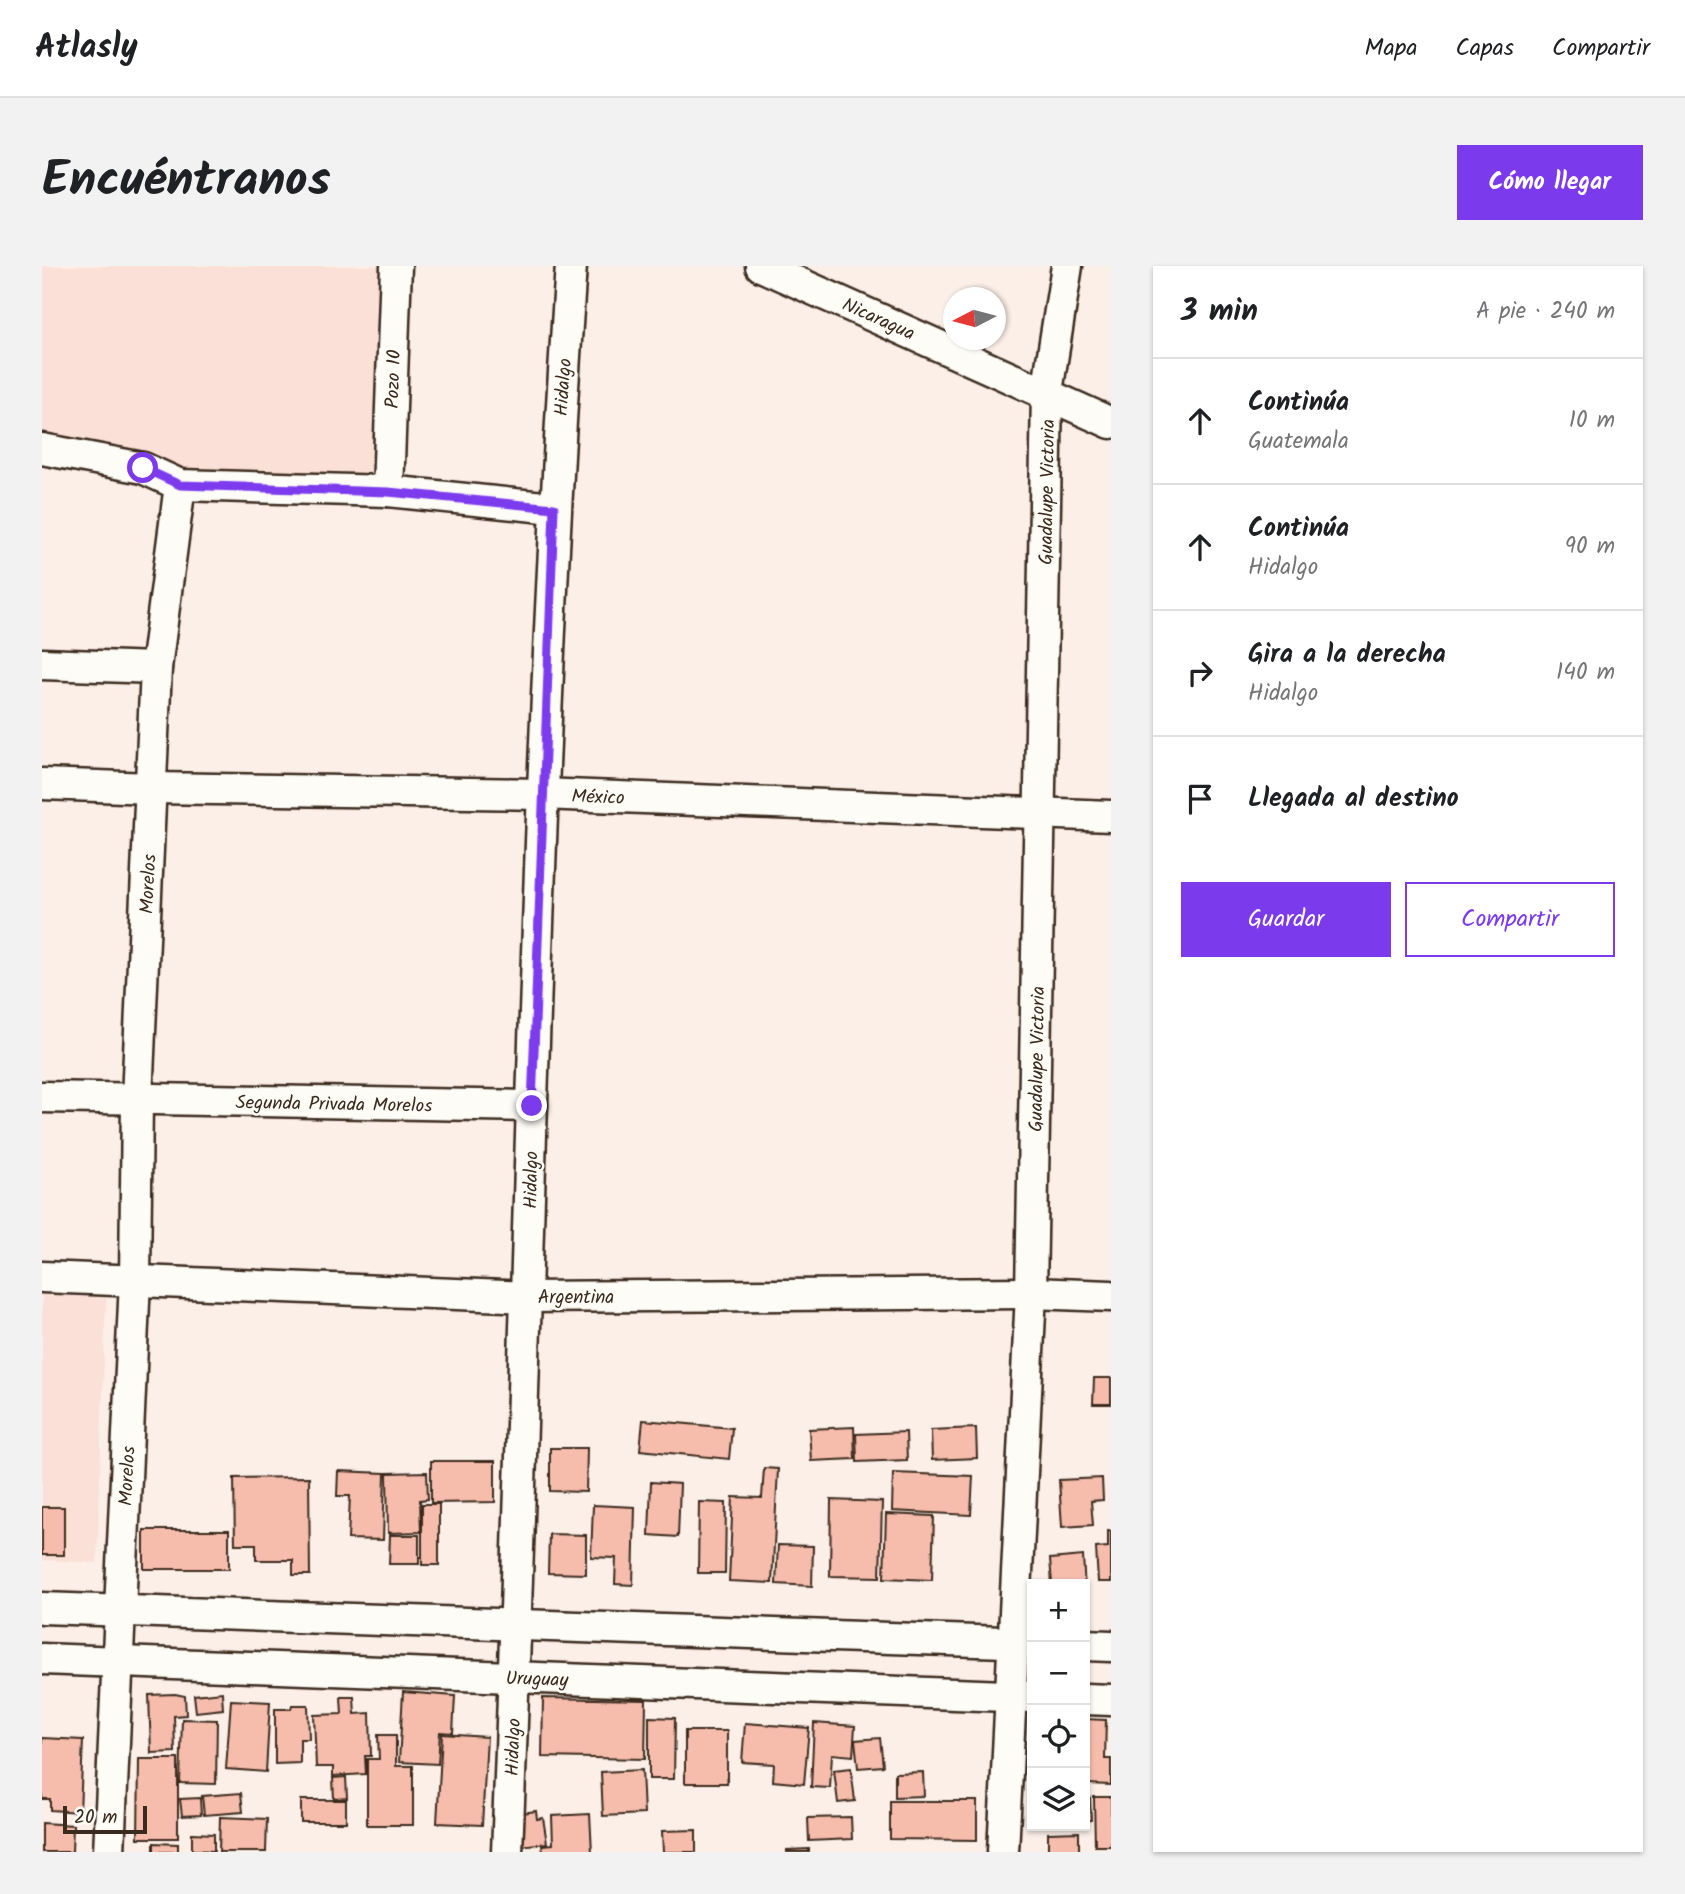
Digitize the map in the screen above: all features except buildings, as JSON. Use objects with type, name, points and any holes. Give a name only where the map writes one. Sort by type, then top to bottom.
[{"type":"street","name":"Pozo 10","points":[[388,492],[396,266]]},
{"type":"street","name":"Hidalgo","points":[[507,1852],[528,1297],[541,794],[554,508],[571,266]]},
{"type":"street","name":"Nicaragua","points":[[761,266],[1047,391],[1111,423]]},
{"type":"street","name":"Guadalupe Victoria","points":[[1003,1852],[1022,1697],[1047,391],[1067,266]]},
{"type":"street","points":[[42,449],[143,468],[180,485],[388,492],[554,508]]},
{"type":"street","name":"Morelos","points":[[109,1852],[135,1280],[136,1100],[156,668],[180,485]]},
{"type":"street","points":[[42,664],[156,668]]},
{"type":"street","name":"México","points":[[42,784],[541,794],[1111,816]]},
{"type":"street","points":[[42,1097],[136,1100]]},
{"type":"street","name":"Segunda Privada Morelos","points":[[136,1100],[532,1106]]},
{"type":"street","name":"Argentina","points":[[42,1277],[528,1297],[1031,1293],[1111,1296]]},
{"type":"street","points":[[42,1608],[1023,1643]]},
{"type":"street","points":[[1090,1645],[1111,1646]]},
{"type":"street","name":"Uruguay","points":[[42,1659],[1022,1697]]},
{"type":"street","points":[[1090,1699],[1111,1700]]},
{"type":"shaded area","points":[[42,266],[404,266],[396,479],[42,462]]},
{"type":"shaded area","points":[[42,1295],[106,1298],[97,1563],[42,1560]]},
{"type":"route","points":[[143,468],[180,485],[388,492],[554,508],[541,794],[532,1106]]}]
